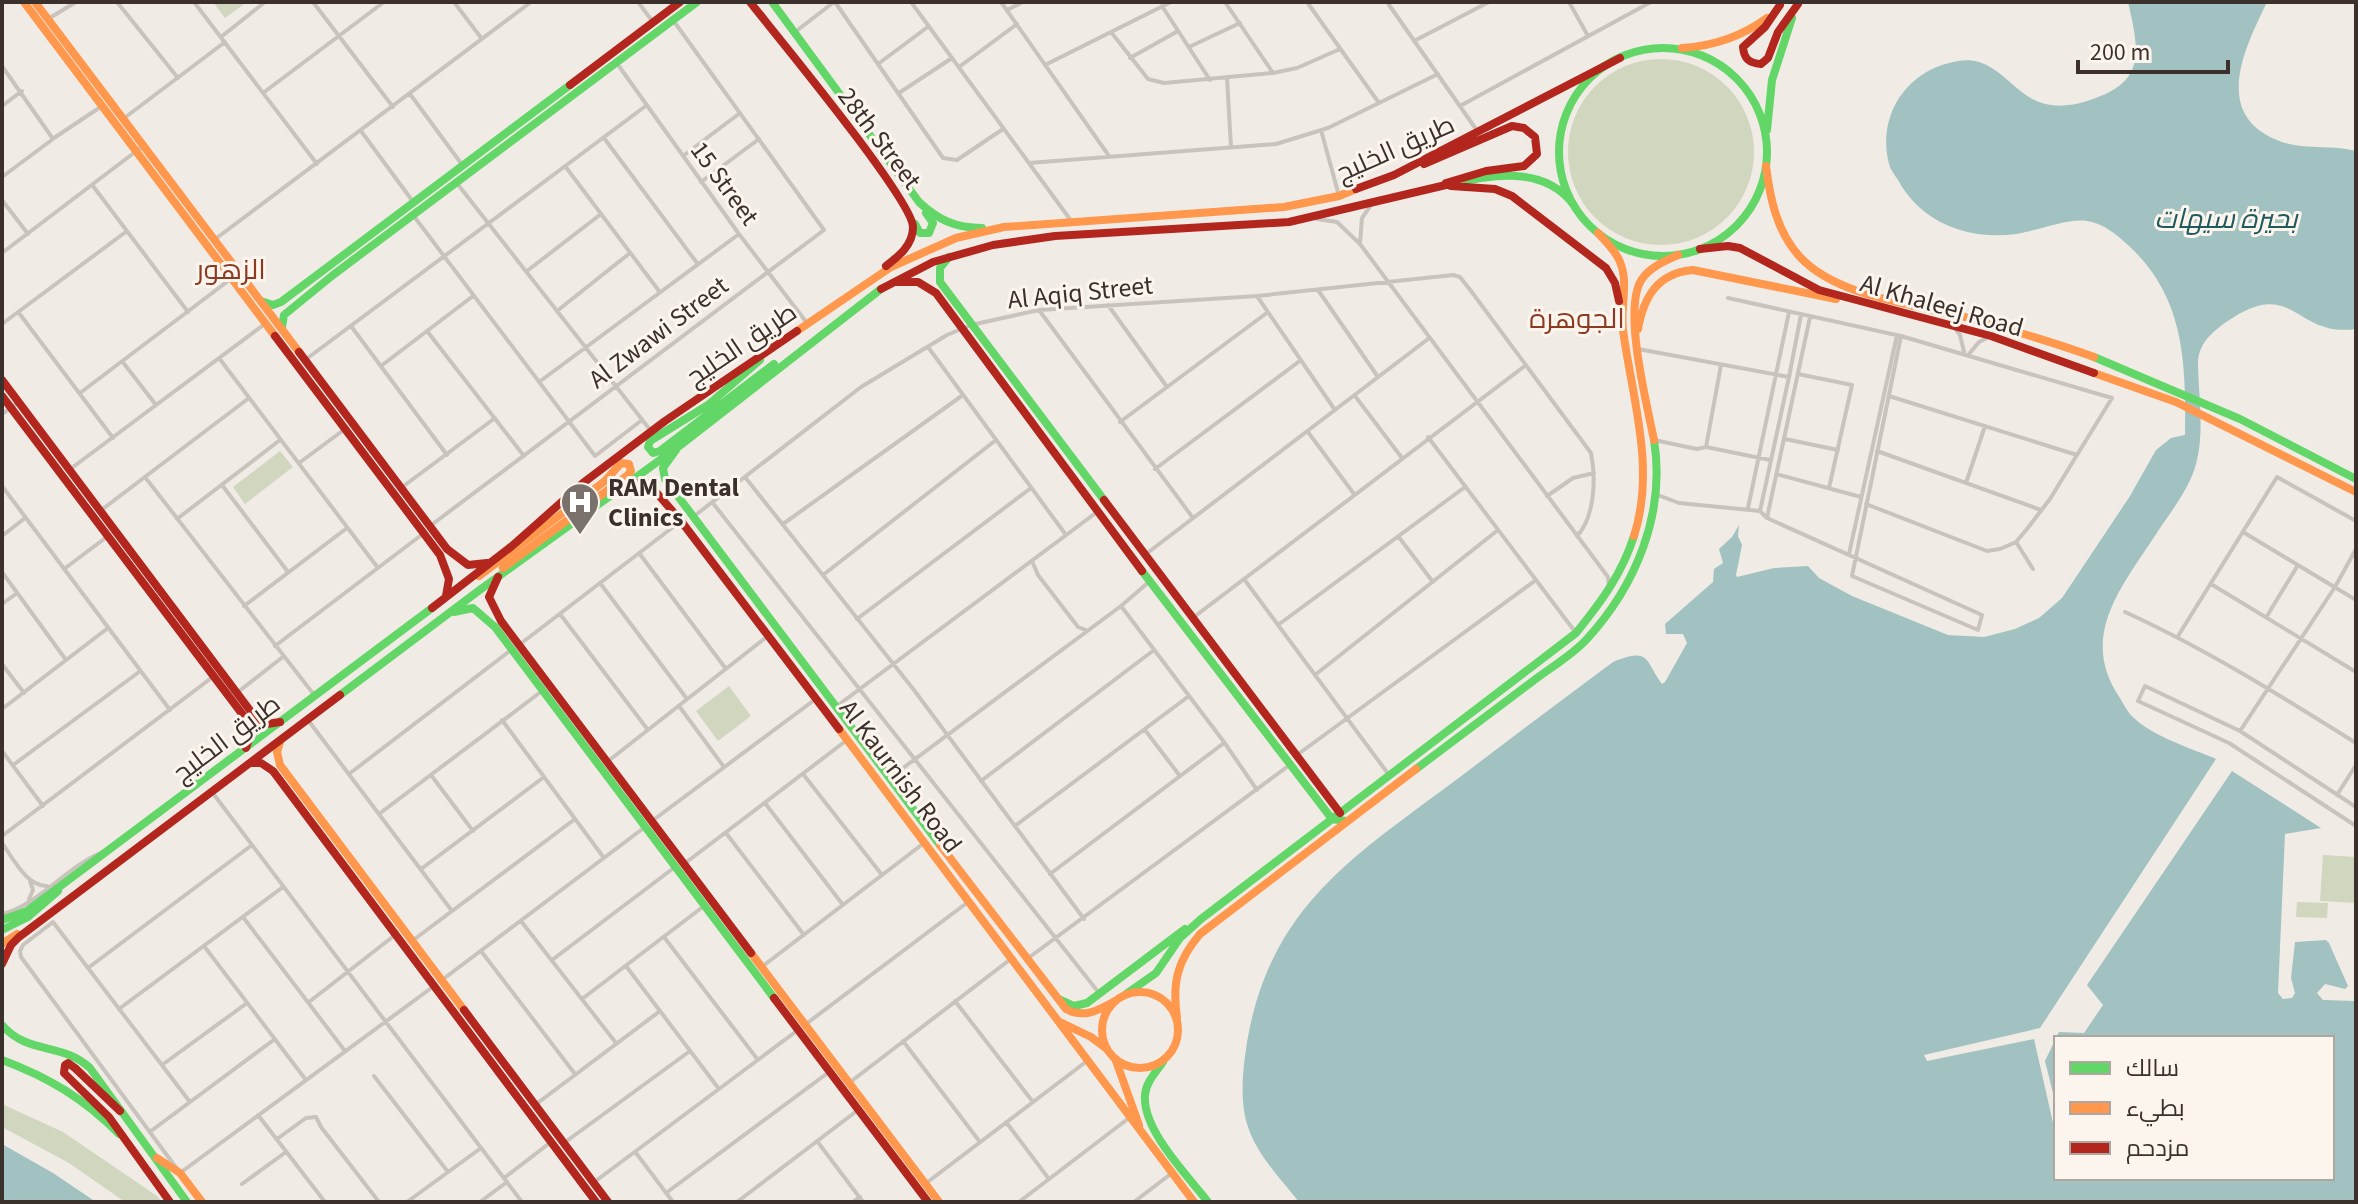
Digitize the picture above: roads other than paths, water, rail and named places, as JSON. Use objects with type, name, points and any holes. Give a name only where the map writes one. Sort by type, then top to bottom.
[{"type":"street","points":[[24,2],[102,106],[214,240],[260,301],[279,334],[345,429],[427,530],[469,567],[491,562]]},
{"type":"street","points":[[35,2],[123,119],[140,149],[232,278],[299,361],[305,360],[647,105]]},
{"type":"street","points":[[48,19],[76,2]]},
{"type":"street","points":[[117,2],[178,79]]},
{"type":"street","points":[[194,2],[317,164]]},
{"type":"street","points":[[123,119],[178,79],[265,2]]},
{"type":"street","points":[[313,2],[393,107]]},
{"type":"street","points":[[263,93],[384,2]]},
{"type":"street","points":[[454,2],[482,39]]},
{"type":"street","points":[[214,240],[530,2]]},
{"type":"street","points":[[638,2],[653,22]]},
{"type":"street","points":[[260,301],[269,305],[281,302],[680,2]]},
{"type":"street","points":[[279,334],[281,321],[288,311],[697,2]]},
{"type":"street","name":"28th Street","points":[[751,2],[903,200],[914,222],[908,247],[866,282]]},
{"type":"street","name":"28th Street","points":[[770,2],[919,202],[951,226],[969,229],[1004,227]]},
{"type":"street","points":[[794,33],[834,2],[943,158],[957,160],[1003,129]]},
{"type":"street","points":[[911,2],[1072,222]]},
{"type":"street","points":[[1001,2],[1109,156]]},
{"type":"street","points":[[1007,10],[1023,2]]},
{"type":"street","points":[[1045,65],[1171,2]]},
{"type":"street","points":[[1307,2],[1379,103]]},
{"type":"street","points":[[1387,2],[1478,132]]},
{"type":"street","points":[[1414,41],[1489,2]]},
{"type":"street","points":[[1569,2],[1588,36]]},
{"type":"street","points":[[1460,106],[1651,2]]},
{"type":"street","points":[[1228,3],[1273,73]]},
{"type":"street","points":[[1781,4],[1765,27],[1743,47],[1744,56],[1751,63],[1761,64],[1768,58],[1778,32],[1798,3]]},
{"type":"street","points":[[1798,3],[1772,80],[1766,166],[1772,205],[1783,234],[1803,260],[1829,279],[1849,288],[2014,330],[2110,364],[2215,408],[2356,479]]},
{"type":"street","points":[[1621,310],[1622,268],[1616,255],[1573,204],[1562,177],[1559,149],[1565,121],[1584,85],[1620,58],[1634,53],[1701,47],[1726,41],[1752,29],[1781,4]]},
{"type":"street","points":[[1162,6],[1210,80]]},
{"type":"street","points":[[673,20],[759,139],[701,182]]},
{"type":"street","points":[[1189,47],[1240,23]]},
{"type":"street","points":[[959,67],[1017,24]]},
{"type":"street","points":[[878,64],[929,26]]},
{"type":"street","points":[[1130,58],[1178,31]]},
{"type":"street","points":[[1111,32],[1148,79],[1164,83],[1273,73],[1297,68],[1340,49]]},
{"type":"street","points":[[1665,49],[1703,56],[1739,81],[1757,107],[1766,140]]},
{"type":"street","points":[[899,93],[952,58]]},
{"type":"street","name":"طريق الخليج","points":[[2,918],[27,911],[113,848],[444,599],[583,483],[651,431],[891,267],[947,242],[1004,227],[1284,207],[1339,196],[1394,175],[1620,58]]},
{"type":"street","name":"15 Street","points":[[616,62],[807,323]]},
{"type":"street","points":[[2,66],[53,139]]},
{"type":"street","points":[[1029,163],[1276,144],[1321,130],[1438,74]]},
{"type":"street","points":[[1227,78],[1231,147]]},
{"type":"street","points":[[2,106],[22,91]]},
{"type":"street","points":[[410,94],[463,166]]},
{"type":"street","points":[[2,177],[102,106]]},
{"type":"street","points":[[683,156],[740,113]]},
{"type":"street","points":[[1394,175],[1512,126],[1528,129],[1536,138],[1537,154],[1524,166],[1469,175],[1410,195]]},
{"type":"street","points":[[1321,130],[1339,196]]},
{"type":"street","points":[[361,131],[414,203]]},
{"type":"street","points":[[604,138],[697,263]]},
{"type":"street","name":"Al Zwawi Street","points":[[275,646],[824,230],[759,139]]},
{"type":"street","points":[[2,253],[140,149]]},
{"type":"street","points":[[565,166],[659,291]]},
{"type":"street","points":[[1208,1202],[1154,1129],[1147,1114],[1146,1090],[1177,1039],[1173,990],[1174,975],[1181,960],[1209,926],[1584,642],[1620,597],[1645,545],[1658,468],[1637,345],[1634,307],[1638,287],[1648,272],[1678,255],[1700,249],[1724,236],[1744,217],[1759,193],[1766,166]]},
{"type":"street","name":"طريق الخليج","points":[[2,964],[14,941],[51,919],[212,792],[481,589],[625,487],[809,342],[889,284],[950,256],[1023,238],[1314,218],[1447,186],[1497,178],[1535,178],[1561,189],[1573,204]]},
{"type":"street","points":[[456,182],[651,431]]},
{"type":"street","points":[[92,185],[188,312]]},
{"type":"street","points":[[1053,994],[1074,1006],[1087,1003],[1337,818],[1576,633],[1610,590],[1633,541],[1642,507],[1645,468],[1615,283],[1606,268],[1518,199],[1495,189],[1447,186]]},
{"type":"street","points":[[2,200],[28,234]]},
{"type":"street","points":[[914,222],[923,234],[932,230],[933,223],[919,202]]},
{"type":"street","points":[[1360,244],[1362,218],[1372,204]]},
{"type":"street","points":[[526,272],[601,214]]},
{"type":"street","points":[[413,215],[595,456],[642,420]]},
{"type":"street","points":[[1314,218],[1337,222],[1360,244],[1608,577],[1610,590]]},
{"type":"street","points":[[1347,231],[1361,229]]},
{"type":"street","points":[[2,324],[127,231]]},
{"type":"street","points":[[1598,233],[1636,253],[1678,255]]},
{"type":"street","points":[[539,382],[739,234]]},
{"type":"street","name":"Al Khaleej Road","points":[[1700,249],[1740,248],[1819,290],[1991,336],[2176,402],[2356,492]]},
{"type":"street","points":[[557,311],[630,253]]},
{"type":"street","points":[[940,282],[940,268],[950,256]]},
{"type":"street","points":[[1637,345],[1641,310],[1647,293],[1665,276],[1679,271],[1693,270],[1821,297],[1850,300]]},
{"type":"street","name":"Al Aqiq Street","points":[[693,517],[861,387],[927,347],[967,326],[1039,310],[1257,296],[1429,276],[1460,277],[1526,365]]},
{"type":"street","points":[[80,393],[232,278]]},
{"type":"street","points":[[936,293],[931,281],[936,279],[1097,512],[1150,581],[1291,764],[1337,818],[1351,818]]},
{"type":"street","points":[[889,284],[915,281],[927,285],[967,326],[1297,755],[1337,818],[1335,831]]},
{"type":"street","points":[[1318,290],[1378,377]]},
{"type":"street","points":[[381,366],[473,296]]},
{"type":"street","points":[[1257,296],[1335,410]]},
{"type":"street","points":[[1728,298],[1899,336],[2112,398],[2042,510],[2016,542],[2000,549],[1987,551],[1866,504]]},
{"type":"street","points":[[281,302],[280,309],[288,311]]},
{"type":"street","points":[[1108,305],[1167,387]]},
{"type":"street","points":[[1039,310],[1193,518]]},
{"type":"street","points":[[1120,422],[1268,312]]},
{"type":"street","points":[[1748,508],[1789,312]]},
{"type":"street","points":[[19,313],[113,438]]},
{"type":"street","points":[[1760,511],[1801,314]]},
{"type":"street","points":[[1767,518],[1810,317]]},
{"type":"street","points":[[69,470],[266,323]]},
{"type":"street","points":[[1953,325],[1967,354]]},
{"type":"street","points":[[351,326],[447,455]]},
{"type":"street","points":[[427,331],[524,456]]},
{"type":"street","points":[[1655,494],[1679,503],[1760,511],[1767,518],[1856,557],[1982,615],[1978,630],[1852,576],[1856,557],[1866,504],[1889,396],[1899,336]]},
{"type":"street","points":[[1849,554],[1899,336]]},
{"type":"street","points":[[1967,354],[1991,336]]},
{"type":"street","points":[[1144,556],[1429,338]]},
{"type":"street","points":[[776,345],[740,379],[670,432],[650,441],[650,451],[658,452],[774,363],[809,342]]},
{"type":"street","points":[[1637,345],[1789,377]]},
{"type":"street","points":[[927,347],[1066,535]]},
{"type":"street","points":[[219,358],[378,568]]},
{"type":"street","points":[[305,360],[401,488],[427,530],[447,568],[451,583],[444,599]]},
{"type":"street","points":[[1155,469],[1301,360]]},
{"type":"street","points":[[122,361],[156,405]]},
{"type":"street","points":[[1192,619],[1526,365],[1591,453],[1594,473],[1587,519],[1577,536]]},
{"type":"street","points":[[1706,447],[1721,365]]},
{"type":"street","points":[[1798,374],[1852,385],[1829,488]]},
{"type":"street","points":[[2,380],[15,405],[108,536],[251,727],[246,748]]},
{"type":"street","points":[[1635,392],[1639,388],[1647,398]]},
{"type":"street","points":[[783,524],[963,395]]},
{"type":"street","points":[[1354,395],[1402,458]]},
{"type":"street","points":[[2,396],[15,405],[69,470],[262,723],[280,722]]},
{"type":"street","points":[[1889,396],[2077,455]]},
{"type":"street","points":[[100,511],[249,398]]},
{"type":"street","points":[[2,414],[15,405]]},
{"type":"street","points":[[401,488],[495,418]]},
{"type":"street","points":[[1966,483],[1985,426]]},
{"type":"street","points":[[299,463],[345,429]]},
{"type":"street","points":[[1307,431],[1354,494]]},
{"type":"street","points":[[1428,437],[1576,633]]},
{"type":"street","points":[[1784,439],[1838,450]]},
{"type":"street","points":[[177,519],[281,440]]},
{"type":"street","points":[[823,575],[996,440]]},
{"type":"street","points":[[1654,440],[1770,460]]},
{"type":"street","name":"Al Kaurnish Road","points":[[678,447],[664,465],[663,476],[1066,1011],[1080,1016],[1095,1013],[1115,1001]]},
{"type":"street","points":[[1877,451],[2042,510]]},
{"type":"street","points":[[457,588],[483,574],[528,541],[605,481],[621,463],[629,464],[631,471],[628,475],[505,566],[481,589]]},
{"type":"street","points":[[1547,496],[1573,478],[1594,473]]},
{"type":"street","points":[[1776,474],[1861,497]]},
{"type":"street","points":[[145,477],[315,696]]},
{"type":"street","points":[[745,477],[894,665],[1084,919]]},
{"type":"street","points":[[2178,636],[2277,477],[2356,521]]},
{"type":"street","name":"Al Kaurnish Road","points":[[625,487],[640,482],[649,484],[681,521],[970,900],[1151,1144]]},
{"type":"street","points":[[222,485],[288,572]]},
{"type":"street","points":[[2,486],[170,710]]},
{"type":"street","points":[[1278,625],[1465,487]]},
{"type":"street","points":[[857,619],[1032,488]]},
{"type":"street","points":[[712,502],[1099,993]]},
{"type":"street","points":[[800,676],[829,708],[837,706],[1097,512]]},
{"type":"street","points":[[2,536],[26,517]]},
{"type":"street","points":[[349,774],[681,521],[688,520],[715,546]]},
{"type":"street","points":[[244,606],[347,528]]},
{"type":"street","points":[[1315,675],[1498,530]]},
{"type":"street","points":[[2243,532],[2356,600]]},
{"type":"street","points":[[64,569],[108,536]]},
{"type":"street","points":[[1398,536],[1433,582]]},
{"type":"street","points":[[2016,542],[2033,569]]},
{"type":"street","points":[[2240,731],[2335,587],[2356,549]]},
{"type":"street","points":[[639,553],[726,669]]},
{"type":"street","points":[[447,568],[456,569],[458,559]]},
{"type":"street","points":[[1032,561],[1038,575],[1078,627],[1088,631]]},
{"type":"street","points":[[2267,616],[2298,565]]},
{"type":"street","points":[[2,572],[66,660]]},
{"type":"street","points":[[499,576],[490,594],[495,610],[542,691],[762,967],[829,1072],[928,1202]]},
{"type":"street","points":[[1244,579],[1389,775]]},
{"type":"street","points":[[1297,755],[1536,580]]},
{"type":"street","points":[[891,777],[1088,631],[1150,581]]},
{"type":"street","points":[[600,583],[687,699]]},
{"type":"street","points":[[2211,584],[2356,672]]},
{"type":"street","points":[[2,604],[17,593]]},
{"type":"street","points":[[485,618],[481,612],[484,606],[490,605],[495,610]]},
{"type":"street","points":[[1121,606],[1257,790]]},
{"type":"street","points":[[450,613],[469,608],[477,610],[515,648],[607,762],[648,824],[671,847],[704,906],[768,991],[849,1083],[939,1202]]},
{"type":"street","points":[[2125,612],[2178,636],[2356,743]]},
{"type":"street","points":[[559,614],[648,730]]},
{"type":"street","points":[[2,709],[108,628]]},
{"type":"street","points":[[607,762],[769,635]]},
{"type":"street","points":[[981,781],[1154,650]]},
{"type":"street","points":[[238,692],[284,656]]},
{"type":"street","points":[[2,664],[24,693]]},
{"type":"street","points":[[13,765],[140,671]]},
{"type":"street","points":[[2,836],[214,676]]},
{"type":"street","points":[[2356,807],[2240,731],[2145,686],[2138,701],[2229,743],[2356,826]]},
{"type":"street","points":[[379,814],[542,691]]},
{"type":"street","points":[[1015,826],[1189,696]]},
{"type":"street","points":[[180,1173],[817,698]]},
{"type":"street","points":[[234,703],[245,702]]},
{"type":"street","points":[[679,706],[724,767]]},
{"type":"street","points":[[308,720],[452,911]]},
{"type":"street","points":[[502,720],[604,858]]},
{"type":"street","points":[[1144,729],[1180,776]]},
{"type":"street","points":[[552,960],[847,740]]},
{"type":"street","points":[[280,742],[277,752],[280,765],[412,941],[521,1102],[596,1202]]},
{"type":"street","points":[[1050,874],[1224,742]]},
{"type":"street","points":[[2,751],[43,806]]},
{"type":"street","points":[[251,763],[261,763],[273,771],[395,935],[438,983],[608,1202]]},
{"type":"street","points":[[1027,959],[1291,764]]},
{"type":"street","points":[[2337,795],[2356,765]]},
{"type":"street","points":[[803,774],[882,875]]},
{"type":"street","points":[[430,775],[473,831]]},
{"type":"street","points":[[421,869],[544,777]]},
{"type":"street","points":[[212,792],[522,1202]]},
{"type":"street","points":[[765,803],[843,905]]},
{"type":"street","points":[[412,941],[575,819]]},
{"type":"street","points":[[726,833],[804,935]]},
{"type":"street","points":[[762,967],[926,842]]},
{"type":"street","points":[[2,843],[29,879],[33,890],[27,901]]},
{"type":"street","points":[[88,968],[252,845]]},
{"type":"street","points":[[2,918],[88,858],[113,848]]},
{"type":"street","points":[[29,879],[41,886],[53,883]]},
{"type":"street","points":[[2,930],[28,917],[52,899],[65,883]]},
{"type":"street","points":[[119,1009],[283,887]]},
{"type":"street","points":[[593,1183],[970,900]]},
{"type":"street","points":[[582,999],[704,906]]},
{"type":"street","points":[[243,917],[345,1051]]},
{"type":"street","points":[[2,944],[51,919]]},
{"type":"street","points":[[51,919],[190,1102]]},
{"type":"street","points":[[51,919],[23,945],[21,957],[202,1202]]},
{"type":"street","points":[[1194,1202],[1151,1144],[1128,1105],[1122,1075],[1102,1032],[1103,1021],[1115,1001],[1156,973],[1180,938],[1201,919]]},
{"type":"street","points":[[521,921],[616,1043]]},
{"type":"street","points":[[308,1003],[395,935]]},
{"type":"street","points":[[664,937],[758,1060]]},
{"type":"street","points":[[204,946],[306,1080]]},
{"type":"street","points":[[481,951],[575,1074]]},
{"type":"street","points":[[849,1083],[1012,958]]},
{"type":"street","points":[[626,966],[719,1089]]},
{"type":"street","points":[[1126,994],[1138,991],[1151,993],[1171,1007],[1177,1018]]},
{"type":"street","points":[[955,1001],[1033,1102]]},
{"type":"street","points":[[162,1065],[247,1003]]},
{"type":"street","points":[[535,1105],[660,1011]]},
{"type":"street","points":[[1056,1018],[1069,1028],[1091,1037],[1124,1064],[1146,1068],[1166,1058]]},
{"type":"street","points":[[2,1025],[19,1041],[83,1060],[187,1202]]},
{"type":"street","points":[[151,1131],[275,1039]]},
{"type":"street","points":[[903,1041],[980,1142]]},
{"type":"street","points":[[564,1143],[690,1051]]},
{"type":"street","points":[[2,1060],[72,1090],[98,1111],[127,1142]]},
{"type":"street","points":[[925,1184],[1087,1061]]},
{"type":"street","points":[[124,1114],[112,1106],[76,1068],[68,1063],[65,1065],[64,1073],[99,1102],[170,1202]]},
{"type":"street","points":[[666,1193],[829,1072]]},
{"type":"street","points":[[374,1076],[448,1172]]},
{"type":"street","points":[[521,1102],[564,1143]]},
{"type":"street","points":[[737,1202],[858,1110]]},
{"type":"street","points":[[258,1115],[325,1202]]},
{"type":"street","points":[[277,1139],[306,1118],[316,1117],[379,1202]]},
{"type":"street","points":[[1019,1202],[1129,1118]]},
{"type":"street","points":[[1006,1122],[1049,1179]]},
{"type":"street","points":[[817,1141],[862,1200],[853,1202]]},
{"type":"street","points":[[480,1202],[551,1142]]},
{"type":"street","points":[[407,1202],[481,1148]]},
{"type":"street","points":[[242,1184],[286,1152]]},
{"type":"street","points":[[635,1152],[673,1202]]},
{"type":"street","points":[[154,1156],[180,1173]]},
{"type":"street","points":[[1134,1202],[1172,1173]]},
{"type":"street","points":[[417,1195],[422,1202]]},
{"type":"water","name":"بحيرة سيهات","points":[[2128,2],[2267,2],[2244,58],[2239,77],[2239,96],[2245,113],[2257,128],[2277,140],[2356,151],[2356,329],[2318,325],[2280,305],[2265,305],[2246,310],[2222,325],[2203,345],[2198,360],[2199,452],[2193,473],[2181,498],[2121,589],[2104,630],[2103,652],[2108,675],[2132,716],[2162,736],[2216,759],[2040,1028],[1924,1055],[1927,1061],[2034,1039],[2054,1127],[2054,1180],[2334,1180],[2334,1036],[2057,1036],[2059,1032],[2084,1033],[2103,1005],[2087,985],[2232,771],[2321,828],[2285,834],[2278,993],[2283,999],[2292,998],[2295,993],[2291,978],[2295,942],[2326,940],[2348,986],[2345,989],[2325,984],[2317,993],[2323,1000],[2356,1001],[2356,1202],[1299,1202],[1263,1157],[1252,1137],[1245,1117],[1243,1095],[1247,1042],[1258,995],[1295,921],[1320,890],[1381,836],[1613,662],[1640,656],[1649,663],[1662,684],[1665,682],[1687,643],[1683,634],[1666,634],[1665,624],[1713,582],[1714,569],[1723,563],[1719,549],[1739,525],[1738,536],[1742,545],[1737,577],[1774,568],[1808,566],[1819,578],[1852,596],[1948,635],[1984,637],[2015,629],[2039,618],[2062,598],[2130,496],[2156,450],[2171,438],[2185,435],[2185,382],[2178,332],[2161,286],[2128,245],[2104,227],[2087,221],[2071,221],[2016,234],[1998,235],[1948,226],[1920,208],[1908,195],[1891,169],[1886,147],[1887,130],[1898,100],[1919,77],[1933,69],[1972,60],[1987,65],[2023,93],[2045,104],[2075,104],[2106,94],[2129,75],[2134,64],[2135,37]]},
{"type":"water","points":[[2054,1042],[2054,1097],[2045,1061]]},
{"type":"water","points":[[2,1144],[53,1173],[96,1202],[2,1202]]},
{"type":"place","name":"RAM Dental Clinics","points":[[580,536]]},
{"type":"district","name":"الزهور","points":[[231,269]]},
{"type":"district","name":"الجوهرة","points":[[1577,318]]}]
